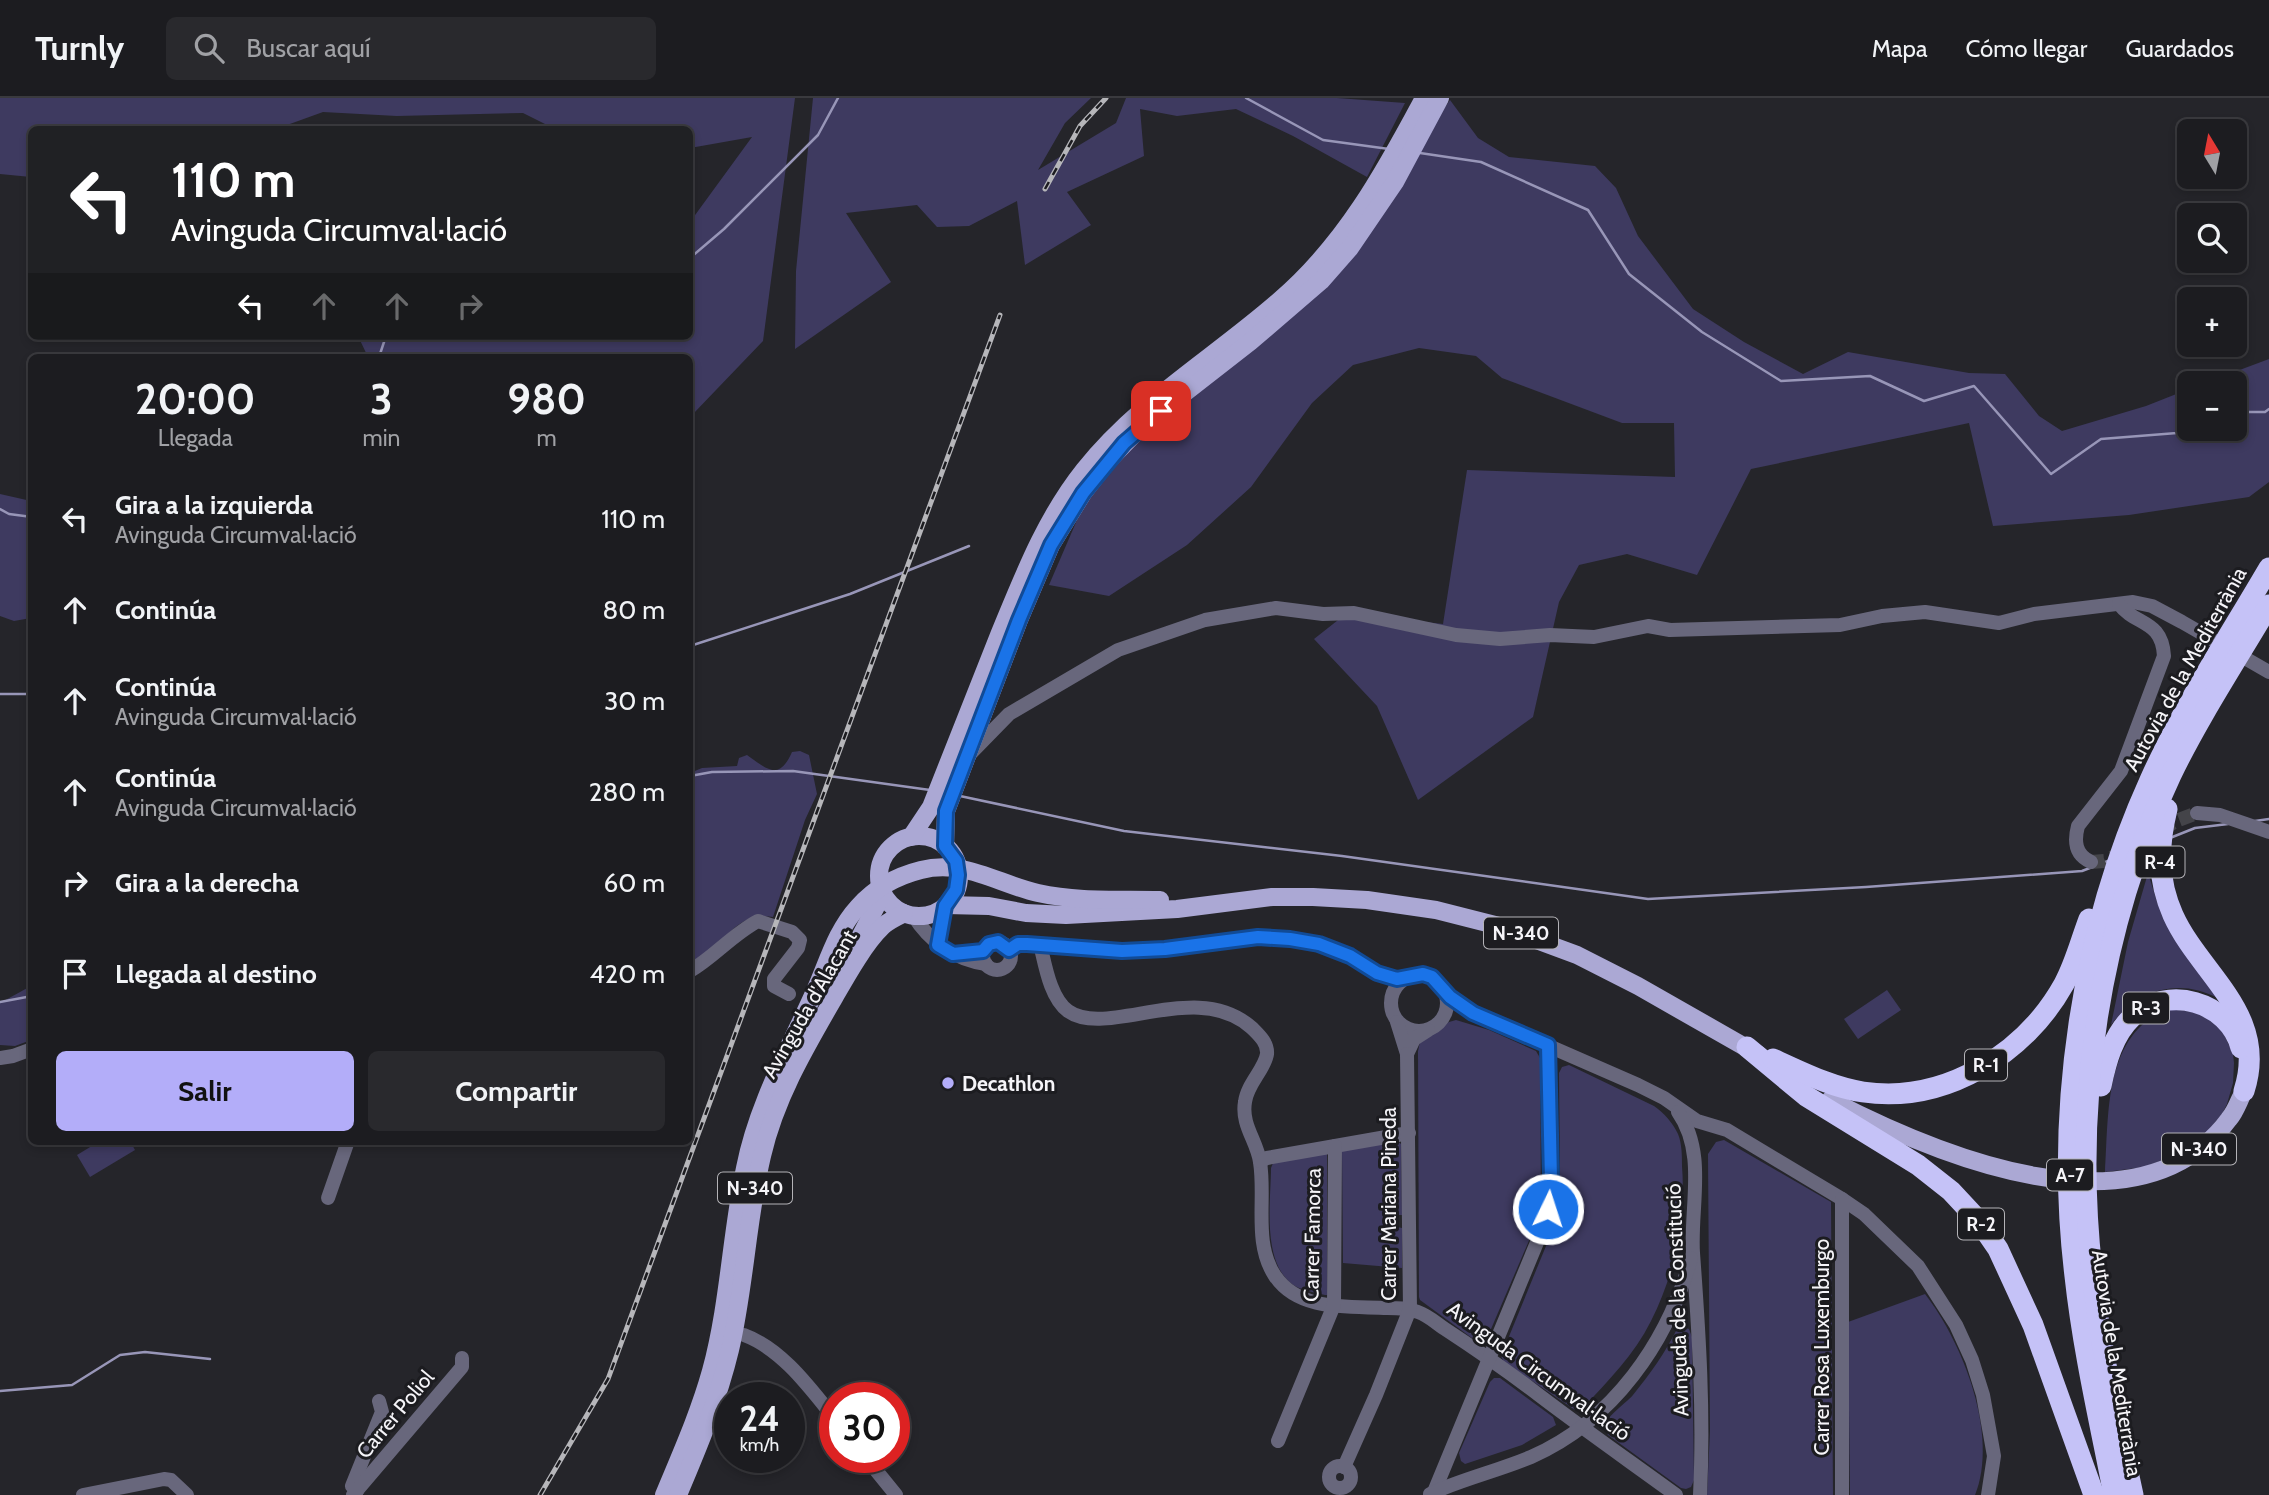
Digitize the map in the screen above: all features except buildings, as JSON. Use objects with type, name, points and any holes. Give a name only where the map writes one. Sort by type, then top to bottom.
[{"type":"highway","name":"Autovia de la Mediterrània","points":[[2114,1495],[2074,1275],[2069,1156],[2073,1080],[2086,981],[2119,857],[2149,781],[2167,744],[2269,568]]},
{"type":"highway","name":"Autovia de la Mediterrània","points":[[2133,1495],[2106,1365],[2092,1272],[2087,1216],[2087,1110],[2099,1003],[2117,917],[2153,816],[2195,732],[2269,606]]},
{"type":"highway","name":"R-4","points":[[2195,732],[2190,757],[2170,799],[2161,834],[2160,867],[2165,892],[2185,937],[2235,1000],[2242,1017],[2249,1036],[2251,1059],[2250,1076],[2244,1091]]},
{"type":"highway","name":"R-1","points":[[1747,1047],[1820,1081],[1863,1092],[1922,1090],[1948,1084],[1971,1073],[1994,1060],[2018,1041],[2052,1003],[2065,982],[2103,881],[2119,857]]},
{"type":"highway","name":"R-3","points":[[2087,1153],[2095,1132],[2097,1104],[2109,1054],[2125,1025],[2134,1015],[2148,1007],[2182,999],[2210,1007],[2222,1016],[2239,1041],[2245,1060],[2244,1091]]},
{"type":"highway","name":"R-2","points":[[1747,1047],[1806,1096],[1918,1165],[1951,1191],[1978,1220],[1998,1249],[2033,1325],[2094,1495]]},
{"type":"main road","points":[[911,837],[920,827],[930,807],[1026,568],[1048,523],[1071,487],[1106,444],[1135,415],[1280,301],[1313,269],[1357,215],[1387,168],[1424,98]]},
{"type":"main road","points":[[945,905],[952,898],[954,866],[946,811],[1019,620],[1051,545],[1083,493],[1108,461],[1141,427],[1250,342],[1321,281],[1350,248],[1388,193],[1440,98]]},
{"type":"main road","name":"N-340","points":[[881,886],[881,865],[887,852],[898,842],[911,837],[929,838],[989,906]]},
{"type":"main road","name":"Avinguda d'Alacant","points":[[664,1495],[711,1371],[723,1311],[745,1164],[773,1083],[845,923],[877,890],[921,870],[956,868],[982,873],[1037,893],[1071,898],[1160,900],[1272,897]]},
{"type":"main road","points":[[881,886],[895,908],[908,914]]},
{"type":"main road","name":"Avinguda d'Alacant","points":[[773,1083],[864,931],[881,886]]},
{"type":"main road","name":"N-340","points":[[908,914],[930,914],[945,905],[989,906],[1026,913],[1066,915],[1177,909],[1272,897],[1313,897],[1398,903],[1499,926],[1577,955],[1638,986],[1747,1047],[1820,1095],[1910,1139],[1971,1161],[2035,1177],[2078,1181],[2130,1177],[2166,1167],[2205,1145],[2231,1117],[2244,1091]]},
{"type":"main road","name":"Avinguda d'Alacant","points":[[678,1495],[713,1409],[727,1361],[735,1326],[755,1187],[762,1154],[778,1105],[796,1066],[879,930],[890,920],[908,914]]},
{"type":"street","points":[[965,759],[1009,714],[1118,650],[1205,620],[1276,608],[1322,614],[1354,612],[1456,635],[1500,639],[1550,635],[1594,637],[1648,626],[1680,630],[1840,625],[1882,616],[1925,612],[2000,623],[2034,614],[2133,601],[2152,606],[2269,672]]},
{"type":"street","points":[[2091,862],[2085,860],[2077,850],[2075,842],[2078,826],[2121,771],[2164,656],[2164,648],[2157,632],[2144,621],[2123,610],[2119,604]]},
{"type":"street","points":[[2197,813],[2220,815],[2269,832]]},
{"type":"street","points":[[938,945],[945,905]]},
{"type":"street","points":[[908,914],[938,945],[953,954],[984,958],[993,969],[1002,969],[1010,959],[1009,950],[1003,943],[993,942],[984,958]]},
{"type":"street","points":[[693,969],[758,921],[799,937],[800,944],[774,983],[776,988],[789,994]]},
{"type":"street","points":[[1009,950],[1018,944],[1040,944],[1135,951],[1238,938],[1290,939],[1336,950],[1377,973],[1397,979],[1423,974],[1432,977],[1450,997],[1473,1013],[1638,1085],[1664,1098],[1697,1121],[1727,1130],[1864,1214],[1893,1239],[1918,1266],[1956,1325],[1972,1360],[1991,1429],[1994,1456],[1988,1495]]},
{"type":"street","name":"Avinguda Circumval·lació","points":[[1040,944],[1055,993],[1069,1012],[1081,1016],[1103,1017],[1197,1008],[1226,1013],[1250,1027],[1264,1041],[1267,1056],[1255,1076],[1245,1102],[1245,1123],[1260,1161],[1263,1241],[1275,1277],[1310,1301],[1334,1306],[1410,1309],[1429,1317],[1676,1495]]},
{"type":"street","points":[[1377,973],[1392,1012],[1407,1029],[1419,1031],[1434,1026],[1446,1010],[1447,1001],[1443,988]]},
{"type":"street","points":[[1392,1012],[1391,993],[1396,984],[1409,976]]},
{"type":"street","name":"Carrer Mariana Pineda","points":[[1344,1467],[1410,1309],[1407,1054],[1400,1028],[1392,1012]]},
{"type":"street","points":[[1407,1054],[1415,1039],[1448,1017],[1473,1013]]},
{"type":"street","points":[[1430,1493],[1541,1236],[1548,1209],[1551,1180],[1548,1045]]},
{"type":"street","points":[[0,1058],[28,1050]]},
{"type":"street","name":"Avinguda de la Constitució","points":[[1676,1108],[1692,1139],[1695,1191],[1693,1250],[1700,1351],[1700,1495]]},
{"type":"street","points":[[1260,1161],[1409,1133]]},
{"type":"street","points":[[328,1198],[347,1145]]},
{"type":"street","name":"Carrer Famorca","points":[[1278,1441],[1334,1306],[1335,1146]]},
{"type":"street","name":"Carrer Rosa Luxemburgo","points":[[1842,1199],[1842,1495]]},
{"type":"street","points":[[1430,1493],[1534,1456],[1581,1427],[1628,1383],[1645,1360],[1676,1305],[1693,1250]]},
{"type":"street","points":[[744,1335],[763,1342],[819,1399]]},
{"type":"street","name":"Carrer Poliol","points":[[355,1493],[462,1367],[462,1358]]},
{"type":"street","points":[[355,1493],[352,1486],[382,1412],[379,1401]]},
{"type":"street","points":[[879,1473],[897,1495]]},
{"type":"street","points":[[83,1495],[164,1479],[171,1480],[187,1495]]},
{"type":"shaded area","points":[[0,98],[795,98],[763,341],[693,414],[693,354],[367,354],[360,340],[693,340],[693,218],[752,137],[693,147],[693,126],[549,126],[523,113],[397,116],[323,112],[284,126],[28,126],[28,177],[0,174]]},
{"type":"shaded area","points":[[813,98],[1091,98],[1065,123],[1038,170],[1116,123],[1126,98],[1337,98],[1405,103],[1367,177],[1293,136],[1236,109],[1177,116],[1140,109],[1144,156],[1067,192],[1091,225],[1025,265],[1017,201],[969,226],[937,227],[917,205],[846,213],[891,282],[795,349],[796,271]]},
{"type":"shaded area","points":[[1450,100],[1478,138],[1509,157],[1595,166],[1616,188],[1638,236],[1693,309],[1744,342],[1803,374],[1848,352],[1969,373],[2005,374],[2039,416],[2062,431],[2146,406],[2177,394],[2177,441],[2247,441],[2247,371],[2237,371],[2269,359],[2269,482],[2249,497],[2129,515],[1993,526],[1969,423],[1751,469],[1697,575],[1627,554],[1579,565],[1559,602],[1533,717],[1418,800],[1377,706],[1314,639],[1347,613],[1443,624],[1467,470],[1675,477],[1674,423],[1622,423],[1502,378],[1476,356],[1419,348],[1353,365],[1312,403],[1251,487],[1187,545],[1109,596],[1049,585],[1096,476],[1325,277]]},
{"type":"shaded area","points":[[0,494],[28,500],[28,619],[14,621],[0,616]]},
{"type":"shaded area","points":[[800,751],[809,755],[817,794],[805,820],[773,917],[762,916],[744,921],[707,953],[693,961],[693,772],[702,768],[737,766],[739,758],[747,755],[767,768],[778,770],[792,752]]},
{"type":"shaded area","points":[[2148,873],[2158,905],[2218,998],[2188,988],[2159,991],[2133,1003],[2111,1025],[2128,942]]},
{"type":"shaded area","points":[[28,988],[28,1041],[15,1046],[0,1045],[0,1003]]},
{"type":"shaded area","points":[[1887,990],[1901,1010],[1858,1039],[1844,1019]]},
{"type":"shaded area","points":[[2169,1009],[2201,1013],[2222,1030],[2233,1054],[2234,1063],[2233,1083],[2227,1104],[2222,1114],[2194,1147],[2145,1167],[2105,1172],[2110,1102],[2121,1056],[2132,1037],[2147,1021]]},
{"type":"shaded area","points":[[1456,1020],[1489,1030],[1536,1051],[1540,1058],[1541,1199],[1534,1229],[1485,1343],[1476,1341],[1419,1297],[1418,1051],[1420,1042]]},
{"type":"shaded area","points":[[1569,1065],[1654,1106],[1665,1115],[1679,1138],[1683,1186],[1677,1245],[1667,1284],[1651,1321],[1620,1367],[1582,1409],[1575,1410],[1504,1362],[1501,1356],[1555,1224],[1560,1184],[1559,1073],[1562,1067]]},
{"type":"shaded area","points":[[1395,1139],[1401,1144],[1402,1215],[1398,1215],[1397,1227],[1402,1228],[1402,1268],[1343,1263],[1342,1151]]},
{"type":"shaded area","points":[[1724,1140],[1831,1202],[1833,1495],[1707,1495],[1710,1431],[1708,1154],[1716,1142]]},
{"type":"shaded area","points":[[93,1145],[132,1145],[135,1150],[90,1177],[77,1155]]},
{"type":"shaded area","points":[[1327,1153],[1325,1295],[1299,1288],[1287,1279],[1278,1266],[1273,1251],[1270,1216],[1273,1163]]},
{"type":"shaded area","points":[[1925,1294],[1939,1314],[1964,1363],[1980,1418],[1983,1445],[1981,1471],[1975,1495],[1850,1495],[1848,1322]]},
{"type":"shaded area","points":[[1677,1329],[1689,1329],[1692,1337],[1694,1480],[1691,1487],[1686,1489],[1608,1435],[1604,1428],[1612,1414],[1633,1395],[1645,1379]]},
{"type":"shaded area","points":[[1494,1378],[1500,1378],[1553,1417],[1556,1425],[1522,1445],[1465,1464],[1459,1453]]},
{"type":"waterway","points":[[693,255],[724,229],[818,135],[838,98]]},
{"type":"waterway","points":[[1246,98],[1323,140],[1389,149]]},
{"type":"waterway","points":[[1420,153],[1481,162],[1588,210],[1629,274],[1702,332],[1781,381],[1870,376],[1924,401],[1974,386],[2051,474],[2101,439],[2177,433]]},
{"type":"waterway","points":[[380,354],[385,340]]},
{"type":"waterway","points":[[2247,412],[2265,412],[2269,409]]},
{"type":"waterway","points":[[0,509],[9,514],[28,516]]},
{"type":"waterway","points":[[693,645],[850,594],[969,546]]},
{"type":"waterway","points":[[0,694],[28,694]]},
{"type":"waterway","points":[[693,775],[712,772],[793,771],[930,790]]},
{"type":"waterway","points":[[960,796],[1124,831],[1342,856],[1648,899],[2082,871],[2108,861]]},
{"type":"waterway","points":[[2255,821],[2269,819]]},
{"type":"waterway","points":[[2170,838],[2195,828],[2228,824]]},
{"type":"waterway","points":[[0,1002],[28,997]]},
{"type":"waterway","points":[[0,1391],[72,1385],[120,1355],[145,1352],[210,1359]]},
{"type":"tunnel","points":[[2161,830],[2197,813]]},
{"type":"tunnel","points":[[2091,862],[2104,861],[2126,852]]},
{"type":"railway","points":[[1045,189],[1080,126],[1106,98]]},
{"type":"railway","points":[[540,1495],[608,1379],[1000,315]]},
{"type":"place","name":"Decathlon","points":[[948,1083]]},
{"type":"route","points":[[1161,411],[1124,443],[1083,493],[1051,545],[1019,620],[944,817],[945,846],[956,861],[958,881],[952,898],[945,906],[938,945],[953,954],[983,951],[993,942],[1003,943],[1009,950],[1018,944],[1040,944],[1135,951],[1238,938],[1290,939],[1328,947],[1350,956],[1377,973],[1397,979],[1423,974],[1432,977],[1450,997],[1473,1013],[1548,1045],[1551,1180],[1548,1209]]}]
